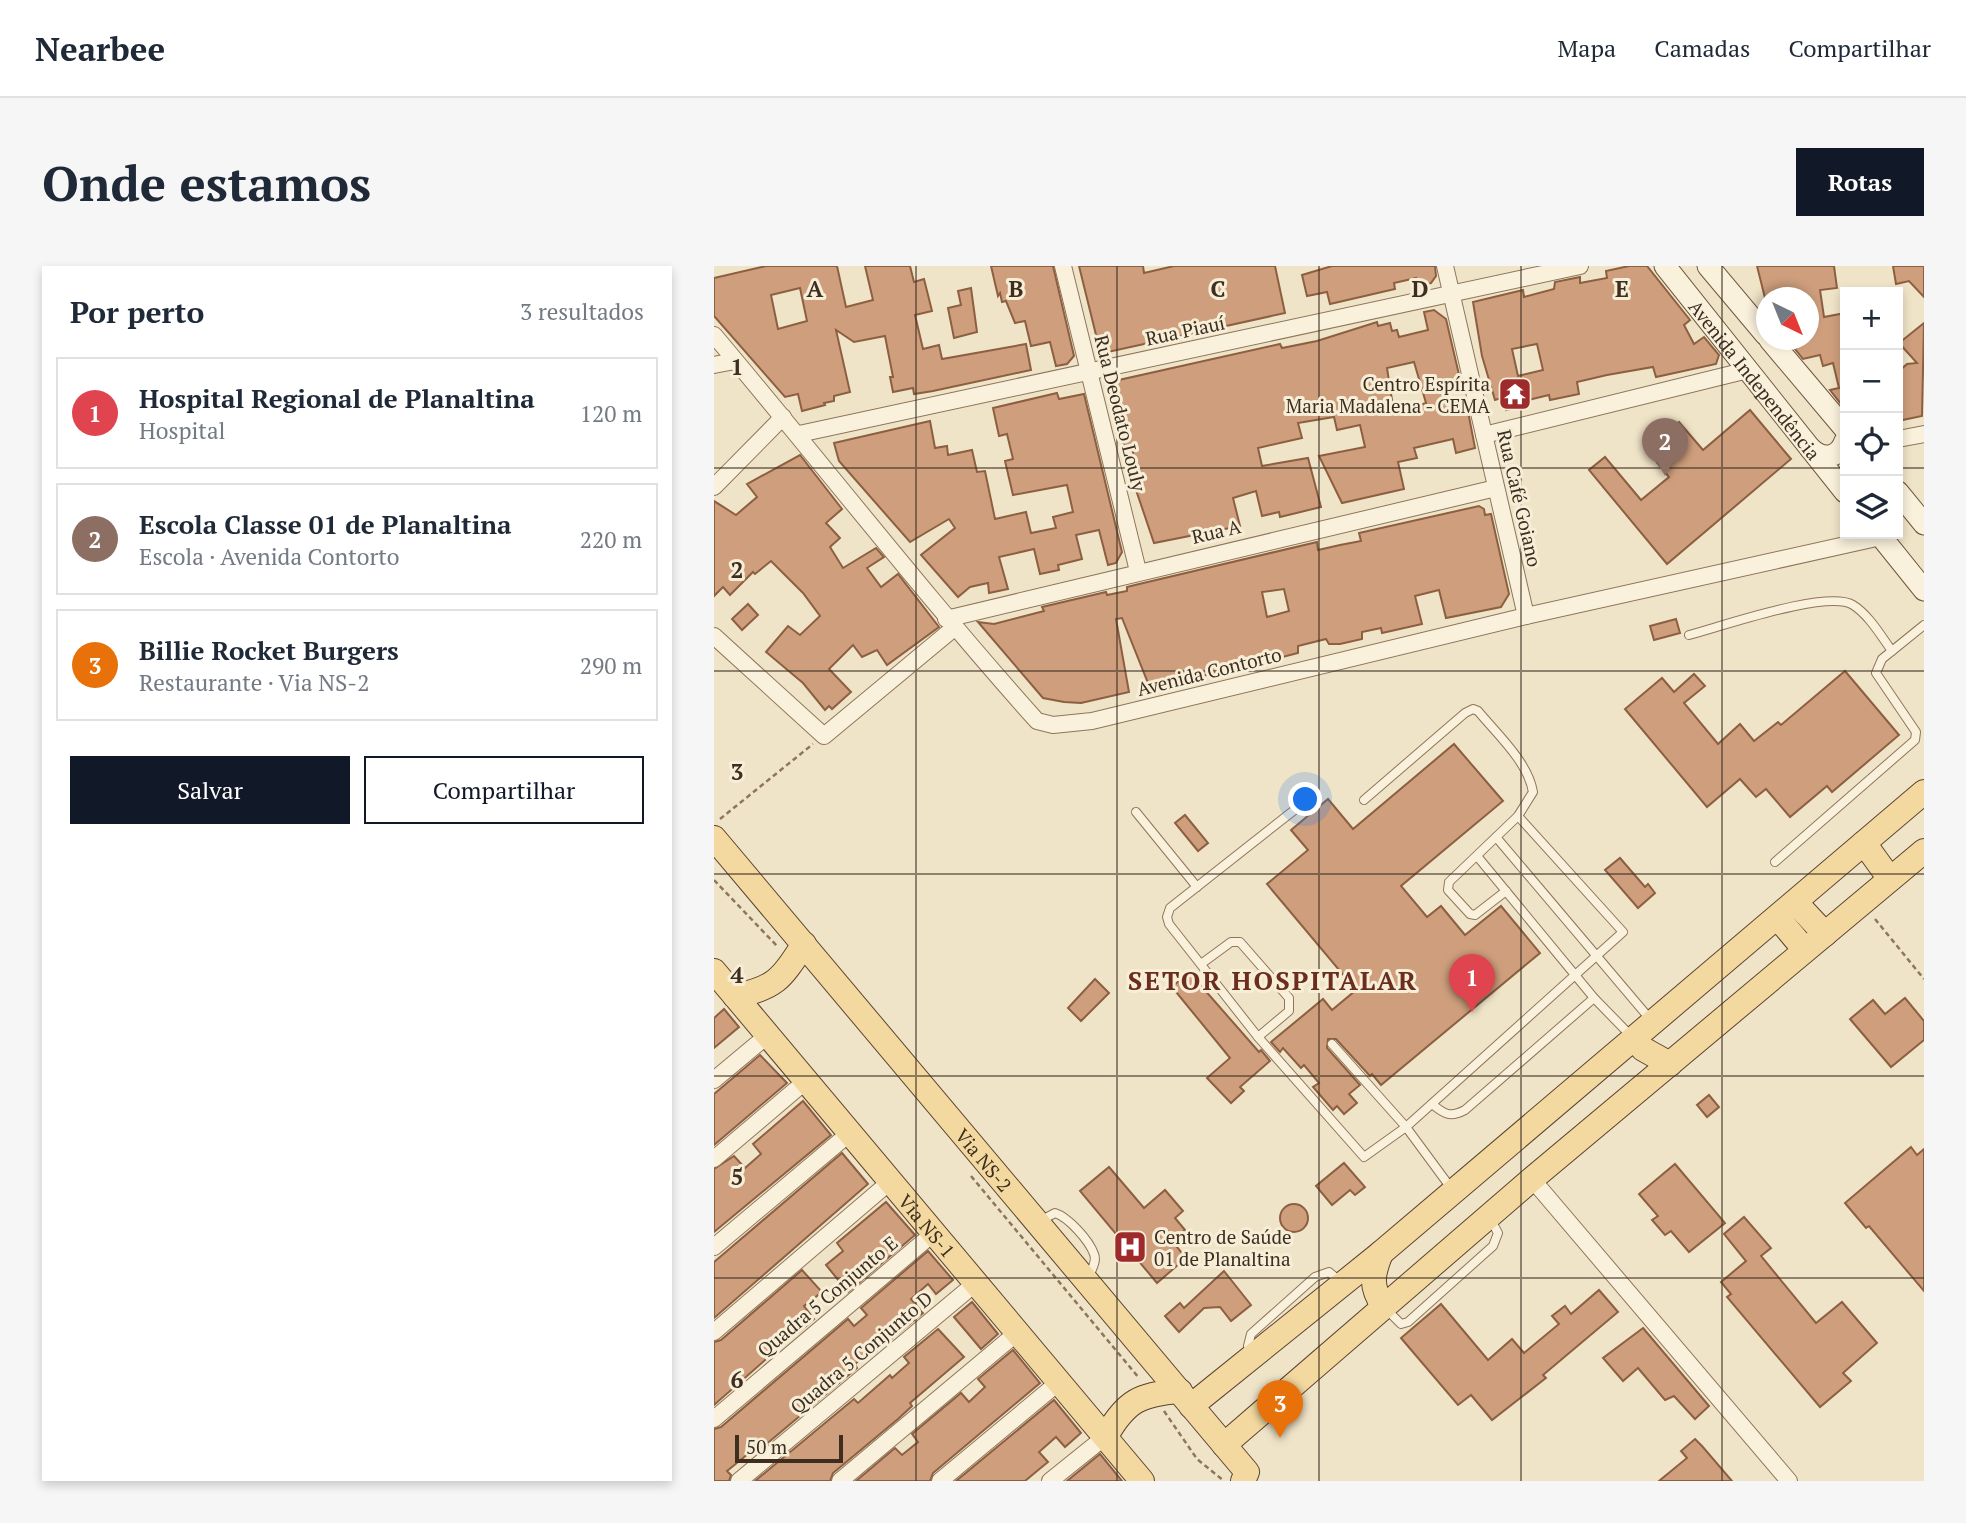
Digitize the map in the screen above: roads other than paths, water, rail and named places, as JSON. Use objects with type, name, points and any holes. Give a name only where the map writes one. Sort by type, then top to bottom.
[{"type":"main road","points":[[1106,1436],[1118,1414],[1135,1401],[1151,1393],[1185,1399],[1254,1354],[1381,1253],[1924,792]]},
{"type":"main road","name":"Via NS-2","points":[[714,838],[798,953],[1038,1223],[1224,1445],[1248,1478]]},
{"type":"main road","points":[[1864,843],[1890,879]]},
{"type":"main road","points":[[1224,1445],[1532,1179],[1924,850]]},
{"type":"main road","points":[[1787,911],[1825,934]]},
{"type":"main road","points":[[1787,911],[1805,950]]},
{"type":"main road","points":[[720,982],[762,990],[779,981],[798,953]]},
{"type":"main road","name":"Via NS-1","points":[[720,982],[892,1180],[1142,1481]]},
{"type":"main road","points":[[1644,1031],[1643,1049],[1670,1064]]},
{"type":"main road","points":[[1381,1253],[1373,1274],[1373,1286],[1384,1307]]},
{"type":"street","name":"Rua Deodato Louly","points":[[1063,266],[1138,571]]},
{"type":"street","name":"Rua Café Goiano","points":[[1445,266],[1526,616]]},
{"type":"street","name":"Rua Piauí","points":[[799,434],[1580,266]]},
{"type":"street","name":"Avenida Independência","points":[[1665,266],[1840,486]]},
{"type":"street","name":"Avenida Independência","points":[[1708,266],[1756,323]]},
{"type":"street","points":[[1484,435],[1742,363],[1735,346],[1741,336],[1751,330],[1756,332]]},
{"type":"street","name":"Avenida Contorto","points":[[715,340],[799,434],[950,624],[1037,721],[1053,725],[1092,721],[1526,616],[1863,539]]},
{"type":"street","name":"Avenida Independência","points":[[1778,350],[1840,427]]},
{"type":"street","points":[[714,365],[735,361]]},
{"type":"street","points":[[714,487],[783,417]]},
{"type":"street","points":[[1903,438],[1924,434]]},
{"type":"street","points":[[1810,448],[1820,455],[1832,456],[1840,450]]},
{"type":"street","name":"Rua A","points":[[950,624],[1138,571],[1496,488]]},
{"type":"street","points":[[1903,498],[1924,524]]},
{"type":"street","points":[[1883,539],[1924,590]]},
{"type":"street","points":[[714,636],[824,736],[950,624]]},
{"type":"street","points":[[714,1080],[768,1035]]},
{"type":"street","points":[[714,1159],[807,1080]]},
{"type":"street","points":[[714,1247],[851,1132]]},
{"type":"street","points":[[1532,1179],[1789,1481]]},
{"type":"street","points":[[714,1332],[892,1180]]},
{"type":"street","name":"Quadra 5 Conjunto E","points":[[714,1419],[935,1232]]},
{"type":"street","name":"Quadra 5 Conjunto D","points":[[739,1481],[977,1282]]},
{"type":"street","points":[[840,1481],[1018,1332]]},
{"type":"street","points":[[940,1481],[1059,1382]]},
{"type":"street","points":[[1050,1481],[1106,1436]]},
{"type":"lane","points":[[1689,635],[1809,603],[1836,600],[1852,604],[1865,615],[1892,651]]},
{"type":"lane","points":[[1775,862],[1915,740],[1916,732],[1876,673],[1882,659],[1924,625]]},
{"type":"lane","points":[[1364,800],[1473,709],[1478,711],[1531,781],[1533,792],[1530,802],[1518,816],[1449,882],[1448,890],[1470,914],[1475,915],[1506,891]]},
{"type":"lane","points":[[1302,804],[1170,908],[1167,917],[1169,924],[1258,1037],[1364,1157],[1406,1127],[1623,932],[1518,816]]},
{"type":"lane","points":[[1136,812],[1197,887]]},
{"type":"lane","points":[[1496,837],[1595,956],[1644,1031]]},
{"type":"lane","points":[[1477,856],[1594,998],[1644,1031]]},
{"type":"lane","points":[[1201,964],[1230,942],[1240,942],[1289,998],[1289,1011],[1258,1037]]},
{"type":"lane","points":[[1432,1104],[1445,1115],[1455,1115],[1465,1110],[1594,998]]},
{"type":"lane","points":[[1332,1044],[1406,1127],[1453,1191]]},
{"type":"place","name":"Centro Espírita Maria Madalena - CEMA","points":[[1515,394]]},
{"type":"place","name":"Escola Classe 01 de Planaltina","points":[[1665,476]]},
{"type":"place","name":"Hospital Regional de Planaltina","points":[[1472,1012]]},
{"type":"place","name":"Centro de Saúde 01 de Planaltina","points":[[1130,1247]]},
{"type":"place","name":"Billie Rocket Burgers","points":[[1280,1438]]},
{"type":"district","name":"SETOR HOSPITALAR","points":[[1273,980]]}]
